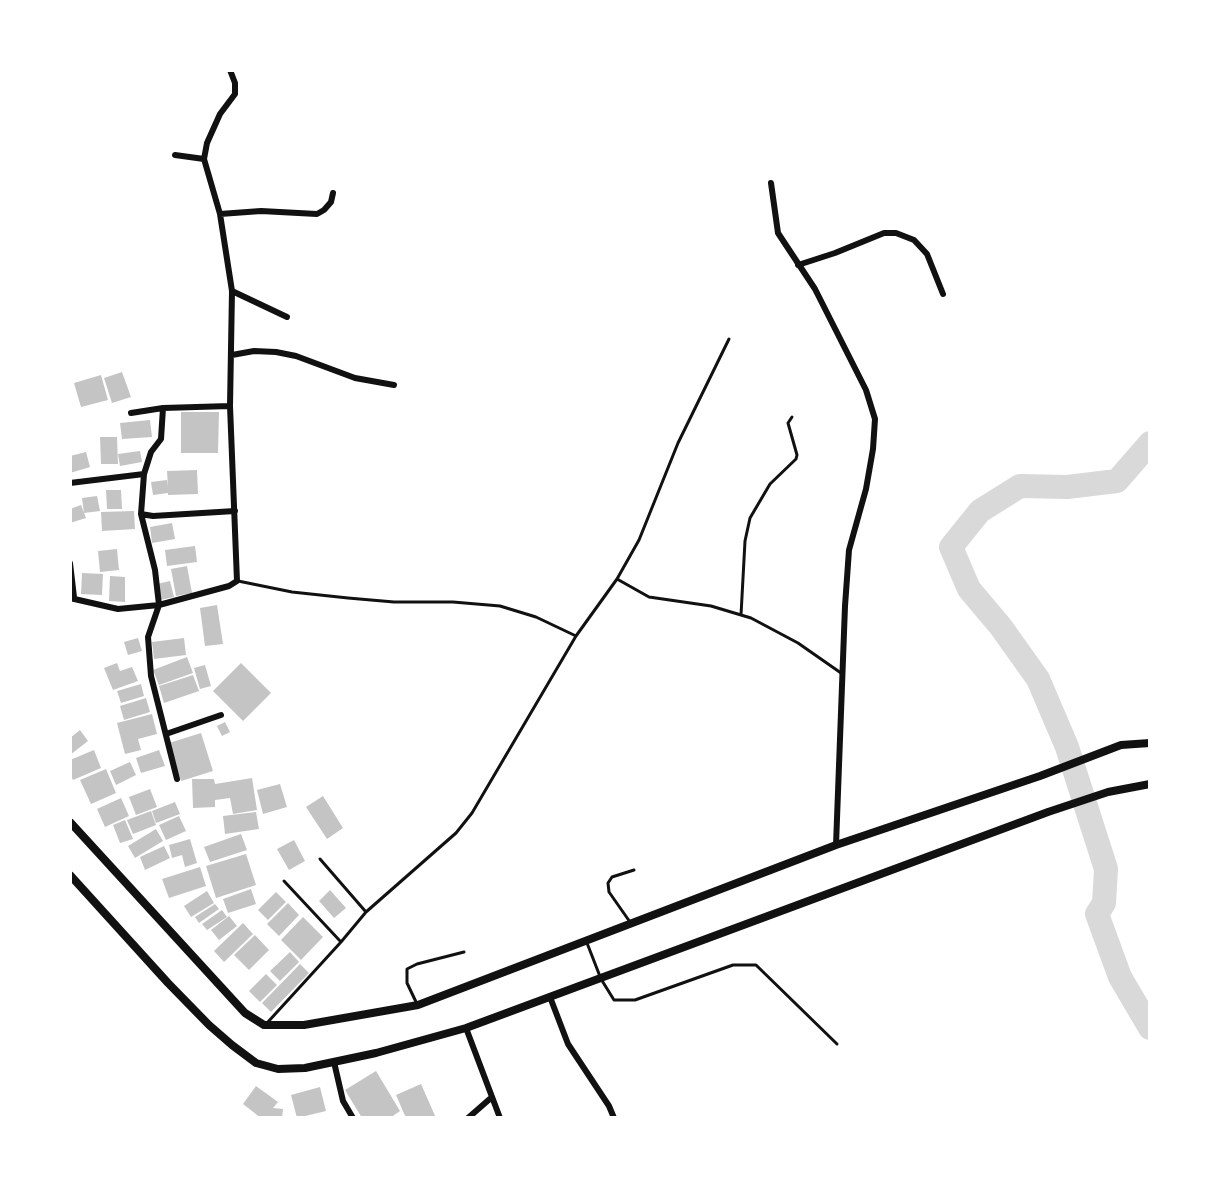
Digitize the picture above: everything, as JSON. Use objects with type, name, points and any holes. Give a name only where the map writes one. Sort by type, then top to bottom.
[{"type":"main road","points":[[70,822],[245,1013],[264,1025],[304,1025],[417,1005],[836,845],[1040,776],[1121,745],[1149,743]]},
{"type":"main road","points":[[70,875],[209,1025],[256,1063],[278,1069],[305,1068],[376,1053],[466,1028],[1048,812],[1108,792],[1149,784]]},
{"type":"street","points":[[70,563],[72,597],[110,609],[159,605],[229,586],[237,581],[230,406],[232,291],[220,214],[204,159],[207,143],[220,114],[235,94],[235,83],[230,70]]},
{"type":"street","points":[[175,155],[204,159]]},
{"type":"street","points":[[771,183],[778,233],[815,290],[866,390],[875,419],[873,449],[866,489],[849,549],[836,845]]},
{"type":"street","points":[[220,214],[261,211],[317,214],[324,210],[331,201],[333,193]]},
{"type":"street","points":[[798,265],[835,254],[884,233],[896,233],[914,240],[927,254],[943,294]]},
{"type":"street","points":[[232,291],[287,317]]},
{"type":"street","points":[[232,355],[254,351],[276,352],[296,356],[354,378],[394,385]]},
{"type":"street","points":[[131,413],[163,408],[230,406]]},
{"type":"street","points":[[163,408],[160,439],[151,452],[144,474],[141,514],[155,570],[159,605],[148,637],[148,648],[155,696],[177,779]]},
{"type":"street","points":[[70,483],[144,474]]},
{"type":"street","points":[[141,514],[153,516],[235,511]]},
{"type":"street","points":[[166,734],[221,715]]},
{"type":"street","points":[[550,997],[568,1044],[609,1106],[614,1118]]},
{"type":"street","points":[[466,1028],[500,1118]]},
{"type":"street","points":[[333,1062],[343,1101],[353,1118]]},
{"type":"street","points":[[468,1118],[492,1097]]},
{"type":"lane","points":[[264,1025],[366,912],[456,833],[472,813],[576,636],[617,579],[639,540],[678,442],[729,339]]},
{"type":"lane","points":[[741,615],[745,541],[750,518],[770,484],[796,459],[797,455],[788,423],[792,417]]},
{"type":"lane","points":[[617,579],[649,597],[711,606],[751,618],[798,643],[843,674]]},
{"type":"lane","points":[[237,581],[348,598],[500,606],[536,617],[576,636]]},
{"type":"lane","points":[[320,859],[366,912]]},
{"type":"lane","points":[[631,923],[609,892],[608,883],[612,877],[634,870]]},
{"type":"lane","points":[[284,881],[341,942]]},
{"type":"lane","points":[[586,940],[601,979],[614,1000],[635,1000],[733,965],[756,965],[837,1044]]},
{"type":"lane","points":[[417,1005],[407,983],[407,969],[417,964],[464,952]]},
{"type":"building","points":[[122,372],[131,397],[112,403],[104,378]]},
{"type":"building","points":[[101,375],[108,400],[81,407],[74,383]]},
{"type":"building","points":[[181,412],[219,412],[218,453],[181,453]]},
{"type":"building","points":[[150,420],[152,437],[122,439],[120,423]]},
{"type":"building","points":[[100,437],[117,437],[118,464],[101,464]]},
{"type":"building","points":[[140,451],[142,462],[120,466],[118,454]]},
{"type":"building","points":[[86,452],[90,467],[70,473],[70,456]]},
{"type":"building","points":[[197,470],[198,494],[153,495],[151,482],[167,480],[168,487],[167,471]]},
{"type":"building","points":[[106,490],[121,490],[122,509],[107,509]]},
{"type":"building","points":[[97,496],[100,511],[84,513],[82,498]]},
{"type":"building","points":[[81,505],[86,518],[70,523],[70,509]]},
{"type":"building","points":[[134,511],[135,529],[102,531],[101,512]]},
{"type":"building","points":[[172,523],[175,539],[152,543],[150,527]]},
{"type":"building","points":[[195,546],[197,562],[167,566],[165,550]]},
{"type":"building","points":[[117,549],[119,570],[100,572],[98,551]]},
{"type":"building","points":[[187,566],[192,593],[176,596],[171,569]]},
{"type":"building","points":[[82,573],[103,574],[102,595],[81,594]]},
{"type":"building","points":[[110,576],[125,577],[125,602],[109,601]]},
{"type":"building","points":[[170,581],[174,597],[160,600],[157,584]]},
{"type":"building","points":[[217,605],[223,644],[205,646],[200,608]]},
{"type":"building","points":[[138,638],[142,651],[128,655],[124,642]]},
{"type":"building","points":[[184,638],[186,655],[154,659],[152,642]]},
{"type":"building","points":[[187,657],[193,673],[159,685],[153,670]]},
{"type":"building","points":[[117,663],[120,671],[132,667],[138,681],[113,690],[104,668]]},
{"type":"building","points":[[241,663],[271,693],[243,721],[213,691]]},
{"type":"building","points":[[205,665],[211,686],[200,689],[194,668]]},
{"type":"building","points":[[193,675],[199,691],[164,703],[159,686]]},
{"type":"building","points":[[141,684],[144,696],[121,703],[117,691]]},
{"type":"building","points":[[146,698],[150,712],[124,720],[120,706]]},
{"type":"building","points":[[152,714],[157,734],[138,739],[141,750],[125,754],[117,723]]},
{"type":"building","points":[[225,722],[230,732],[222,736],[217,726]]},
{"type":"building","points":[[80,730],[88,741],[70,755],[70,738]]},
{"type":"building","points":[[201,733],[213,771],[181,781],[169,743]]},
{"type":"building","points":[[94,750],[101,768],[73,780],[70,774],[70,760]]},
{"type":"building","points":[[159,750],[165,766],[141,773],[136,758]]},
{"type":"building","points":[[130,762],[136,775],[116,785],[110,771]]},
{"type":"building","points":[[106,769],[116,793],[91,804],[80,780]]},
{"type":"building","points":[[252,778],[257,810],[233,814],[230,798],[215,800],[215,807],[193,808],[192,779],[214,779],[215,784]]},
{"type":"building","points":[[280,784],[287,807],[263,814],[257,790]]},
{"type":"building","points":[[150,789],[157,807],[136,815],[129,797]]},
{"type":"building","points":[[323,796],[343,828],[327,839],[306,807]]},
{"type":"building","points":[[121,798],[129,816],[105,827],[97,809]]},
{"type":"building","points":[[175,802],[180,814],[156,823],[152,811]]},
{"type":"building","points":[[151,811],[156,825],[133,834],[127,820]]},
{"type":"building","points":[[256,812],[259,829],[225,834],[223,816]]},
{"type":"building","points":[[179,816],[186,831],[166,840],[159,825]]},
{"type":"building","points":[[125,820],[133,839],[120,843],[113,825]]},
{"type":"building","points":[[156,829],[163,841],[135,858],[128,846]]},
{"type":"building","points":[[241,834],[247,850],[210,862],[204,847]]},
{"type":"building","points":[[190,839],[197,863],[185,867],[182,855],[172,858],[169,845]]},
{"type":"building","points":[[294,840],[305,861],[289,870],[277,849]]},
{"type":"building","points":[[164,846],[170,858],[145,870],[140,857]]},
{"type":"building","points":[[246,854],[256,885],[216,898],[206,866]]},
{"type":"building","points":[[200,867],[206,886],[169,898],[162,879]]},
{"type":"building","points":[[251,889],[256,904],[228,913],[223,899]]},
{"type":"building","points":[[330,890],[346,908],[334,918],[319,901]]},
{"type":"building","points":[[207,891],[214,903],[191,917],[184,906]]},
{"type":"building","points":[[276,892],[286,902],[268,920],[258,910]]},
{"type":"building","points":[[288,903],[299,915],[279,936],[267,924]]},
{"type":"building","points":[[215,904],[219,909],[199,923],[195,917]]},
{"type":"building","points":[[222,910],[227,917],[207,930],[202,924]]},
{"type":"building","points":[[229,916],[237,926],[219,940],[211,930]]},
{"type":"building","points":[[303,917],[323,937],[301,960],[281,940]]},
{"type":"building","points":[[243,923],[253,934],[224,962],[214,951]]},
{"type":"building","points":[[255,935],[269,950],[249,970],[234,955]]},
{"type":"building","points":[[290,952],[299,962],[280,981],[270,971]]},
{"type":"building","points":[[300,964],[309,973],[271,1012],[262,1003]]},
{"type":"building","points":[[266,974],[277,985],[260,1002],[249,991]]},
{"type":"building","points":[[376,1071],[400,1111],[390,1118],[362,1118],[345,1090]]},
{"type":"building","points":[[421,1084],[436,1118],[406,1118],[396,1095]]},
{"type":"building","points":[[256,1086],[278,1102],[273,1108],[283,1109],[282,1118],[261,1118],[243,1104]]},
{"type":"building","points":[[320,1087],[326,1111],[297,1118],[291,1095]]},
{"type":"waterway","points":[[1150,443],[1117,481],[1067,487],[1020,486],[980,511],[951,547],[969,589],[1001,627],[1038,679],[1067,747],[1106,869],[1104,903],[1097,914],[1120,977],[1150,1028]]}]
